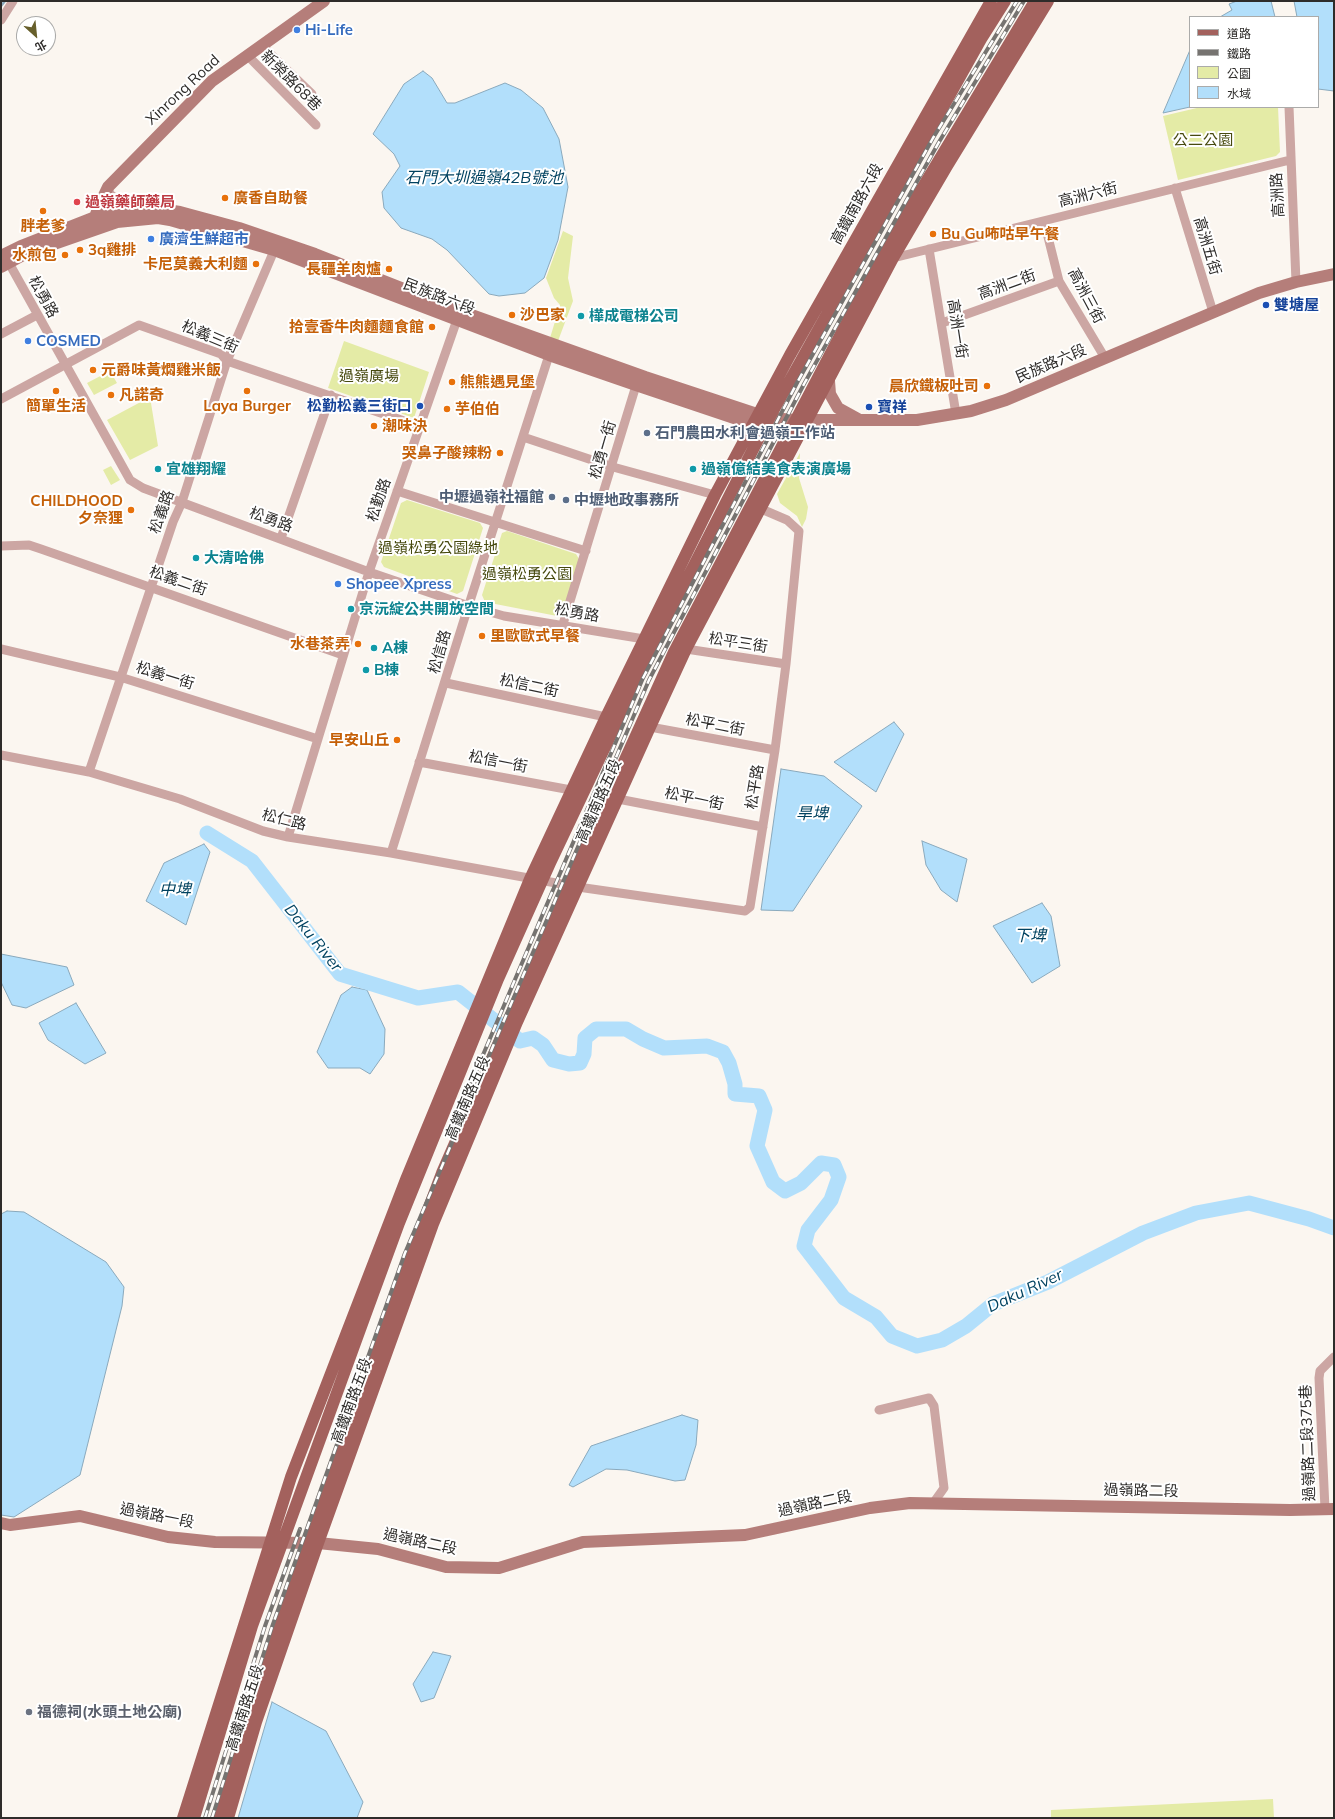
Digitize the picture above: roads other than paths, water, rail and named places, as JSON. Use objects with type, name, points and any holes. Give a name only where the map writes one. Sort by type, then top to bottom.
[{"type":"main road","points":[[981,39],[991,1]]},
{"type":"main road","name":"高鐵南路六段","points":[[759,419],[991,1]]},
{"type":"main road","name":"高鐵南路六段","points":[[759,419],[981,39],[1005,1]]},
{"type":"main road","points":[[802,420],[829,381],[893,258],[1048,1]]},
{"type":"main road","points":[[1016,53],[1034,3]]},
{"type":"main road","points":[[802,420],[886,248],[1034,3]]},
{"type":"main road","name":"高鐵南路五段","points":[[194,1818],[252,1626],[281,1544],[399,1223],[498,979],[570,790],[715,495],[759,419]]},
{"type":"main road","name":"高鐵南路五段","points":[[183,1818],[269,1543],[299,1455],[406,1178],[536,880],[651,650],[759,419]]},
{"type":"main road","name":"高鐵南路五段","points":[[228,1818],[256,1722],[314,1543],[358,1400],[442,1173],[573,886],[618,799],[686,649],[760,508],[802,420]]},
{"type":"main road","name":"高鐵南路五段","points":[[217,1818],[276,1630],[314,1543],[384,1359],[433,1224],[573,886],[674,652],[802,420]]},
{"type":"main road","points":[[433,1224],[442,1173]]},
{"type":"main road","points":[[399,1223],[406,1178]]},
{"type":"main road","points":[[358,1400],[384,1359]]},
{"type":"street","points":[[1,20],[13,1]]},
{"type":"street","name":"Xinrong Road","points":[[95,222],[102,198],[108,187],[212,81],[324,1]]},
{"type":"street","points":[[261,45],[312,94]]},
{"type":"street","name":"新榮路68巷","points":[[247,56],[316,125]]},
{"type":"street","name":"高洲路","points":[[1289,108],[1296,282]]},
{"type":"street","name":"高洲六街","points":[[893,258],[1290,160]]},
{"type":"street","points":[[108,187],[110,194],[139,214]]},
{"type":"street","name":"高洲五街","points":[[1175,188],[1213,312]]},
{"type":"street","name":"民族路六段","points":[[3,257],[95,222],[114,212],[139,214],[276,246],[551,350],[759,419],[802,420],[917,420],[956,414],[1006,400],[1259,293],[1296,282],[1334,274]]},
{"type":"street","name":"高洲三街","points":[[1044,221],[1059,281],[1105,358]]},
{"type":"street","name":"松義路","points":[[89,772],[173,522],[182,502],[227,361],[276,246]]},
{"type":"street","name":"高洲一街","points":[[929,249],[956,414]]},
{"type":"street","name":"松勇路","points":[[3,257],[130,480],[143,488],[281,538],[369,572],[469,606],[504,616],[563,624],[644,639]]},
{"type":"street","name":"高洲二街","points":[[942,323],[1059,281]]},
{"type":"street","points":[[1,334],[37,315]]},
{"type":"street","name":"松勤路","points":[[288,837],[369,572],[458,315]]},
{"type":"street","name":"松義三街","points":[[1,399],[139,325],[221,354],[227,361],[419,426]]},
{"type":"street","name":"松信路","points":[[391,853],[551,350]]},
{"type":"street","name":"松勇一街","points":[[563,624],[613,467],[638,380]]},
{"type":"street","points":[[829,381],[830,394],[838,408],[846,414],[861,420]]},
{"type":"street","points":[[281,538],[331,395]]},
{"type":"street","points":[[523,437],[613,467],[715,495]]},
{"type":"street","points":[[397,491],[497,521],[586,551]]},
{"type":"street","name":"松平路","points":[[573,886],[745,911],[750,907],[775,750],[786,664],[799,531],[787,520],[760,508]]},
{"type":"street","name":"松義二街","points":[[1,546],[29,545],[343,655]]},
{"type":"street","name":"松義一街","points":[[1,649],[120,677],[318,739]]},
{"type":"street","name":"松平三街","points":[[686,649],[786,664]]},
{"type":"street","name":"松信二街","points":[[446,682],[606,717]]},
{"type":"street","name":"松平二街","points":[[650,727],[775,750]]},
{"type":"street","name":"松仁路","points":[[1,755],[89,772],[180,799],[263,831],[288,837],[391,853],[573,886]]},
{"type":"street","name":"松信一街","points":[[420,762],[570,790]]},
{"type":"street","name":"松平一街","points":[[618,799],[763,827]]},
{"type":"street","name":"過嶺路二段375巷","points":[[1329,1509],[1319,1378],[1320,1371],[1334,1357]]},
{"type":"street","points":[[879,1410],[930,1398],[934,1406],[944,1488],[934,1502]]},
{"type":"street","name":"過嶺路二段","points":[[314,1543],[378,1549],[446,1567],[499,1568],[583,1542],[745,1535],[870,1508],[910,1503],[934,1502],[1329,1509]]},
{"type":"street","name":"過嶺路一段","points":[[1,1523],[10,1525],[80,1516],[168,1537],[215,1542],[281,1544],[314,1543]]},
{"type":"water","points":[[1237,1],[1271,1],[1275,16],[1222,16],[1232,10],[1229,4]]},
{"type":"water","points":[[1294,1],[1334,1],[1334,91],[1319,89],[1319,16],[1297,16]]},
{"type":"water","points":[[1189,52],[1189,107],[1163,113]]},
{"type":"water","name":"石門大圳過嶺42B號池","points":[[423,71],[432,78],[447,103],[455,103],[505,83],[521,90],[543,108],[559,139],[568,187],[558,240],[544,278],[525,293],[499,296],[489,294],[447,250],[432,239],[401,228],[384,208],[382,192],[400,166],[394,154],[373,134],[404,84]]},
{"type":"water","name":"旱埤","points":[[894,722],[904,734],[876,792],[834,762]]},
{"type":"water","name":"旱埤","points":[[781,769],[824,776],[862,806],[793,911],[761,910]]},
{"type":"water","points":[[922,841],[967,859],[957,902],[941,890],[926,865]]},
{"type":"water","name":"中埤","points":[[204,844],[210,852],[186,925],[146,901],[164,863]]},
{"type":"water","name":"下埤","points":[[1042,903],[1051,916],[1060,966],[1032,983],[993,926]]},
{"type":"water","points":[[1,954],[67,967],[74,985],[26,1008],[12,1005],[1,982]]},
{"type":"water","points":[[352,987],[367,990],[385,1029],[384,1054],[370,1074],[360,1068],[328,1068],[317,1052],[341,995]]},
{"type":"water","points":[[76,1003],[106,1053],[85,1064],[48,1040],[39,1023]]},
{"type":"water","points":[[7,1211],[24,1212],[106,1262],[124,1287],[122,1306],[80,1475],[14,1517],[1,1515],[1,1214]]},
{"type":"water","points":[[682,1415],[698,1420],[696,1445],[685,1480],[675,1481],[627,1470],[606,1469],[573,1487],[569,1485],[591,1446]]},
{"type":"water","points":[[433,1652],[451,1656],[434,1698],[421,1702],[413,1684]]},
{"type":"water","points":[[272,1702],[326,1731],[363,1802],[357,1818],[238,1818]]},
{"type":"waterway","points":[[1,6],[5,1]]},
{"type":"waterway","name":"Daku River","points":[[207,833],[252,861],[340,974],[418,998],[458,992],[520,1041],[533,1038],[543,1045],[553,1060],[569,1064],[580,1063],[584,1054],[585,1038],[596,1029],[626,1029],[643,1039],[664,1048],[707,1046],[723,1052],[729,1063],[735,1084],[735,1094],[759,1096],[765,1110],[757,1146],[773,1182],[785,1191],[801,1183],[821,1163],[834,1165],[839,1177],[831,1200],[808,1230],[804,1246],[844,1298],[876,1317],[892,1336],[917,1346],[942,1340],[966,1326],[993,1304],[1048,1282],[1143,1233],[1196,1213],[1249,1203],[1309,1219],[1334,1228]]},
{"type":"railway","points":[[449,1135],[643,678],[798,381],[933,138],[1017,1]]},
{"type":"railway","points":[[212,1818],[272,1627],[405,1253],[649,680],[804,384],[939,142],[1024,1]]},
{"type":"railway","points":[[205,1818],[265,1626],[300,1529]]},
{"type":"place","name":"Hi-Life","points":[[297,30]]},
{"type":"place","name":"廣香自助餐","points":[[225,198]]},
{"type":"place","name":"過嶺藥師藥局","points":[[77,202]]},
{"type":"place","name":"胖老爹","points":[[43,211]]},
{"type":"place","name":"Bu Gu咘咕早午餐","points":[[933,234]]},
{"type":"place","name":"廣濟生鮮超市","points":[[151,239]]},
{"type":"place","name":"3q雞排","points":[[80,250]]},
{"type":"place","name":"水煎包","points":[[65,255]]},
{"type":"place","name":"卡尼莫義大利麵","points":[[256,264]]},
{"type":"place","name":"長疆羊肉爐","points":[[389,269]]},
{"type":"place","name":"雙塘屋","points":[[1266,305]]},
{"type":"place","name":"沙巴家","points":[[512,315]]},
{"type":"place","name":"樺成電梯公司","points":[[581,316]]},
{"type":"place","name":"拾壹香牛肉麵麵食館","points":[[432,327]]},
{"type":"place","name":"COSMED","points":[[28,341]]},
{"type":"place","name":"元爵味黃燜雞米飯","points":[[93,370]]},
{"type":"place","name":"熊熊遇見堡","points":[[452,382]]},
{"type":"place","name":"晨欣鐵板吐司","points":[[987,386]]},
{"type":"place","name":"簡單生活","points":[[56,391]]},
{"type":"place","name":"Laya Burger","points":[[247,391]]},
{"type":"place","name":"凡諾奇","points":[[111,395]]},
{"type":"place","name":"松勤松義三街口","points":[[420,406]]},
{"type":"place","name":"寶祥","points":[[869,407]]},
{"type":"place","name":"芋伯伯","points":[[447,409]]},
{"type":"place","name":"潮味決","points":[[374,426]]},
{"type":"place","name":"石門農田水利會過嶺工作站","points":[[647,433]]},
{"type":"place","name":"哭鼻子酸辣粉","points":[[500,453]]},
{"type":"place","name":"宜雄翔耀","points":[[158,469]]},
{"type":"place","name":"過嶺億結美食表演廣場","points":[[693,469]]},
{"type":"place","name":"中壢過嶺社福館","points":[[552,497]]},
{"type":"place","name":"中壢地政事務所","points":[[566,500]]},
{"type":"place","name":"CHILDHOOD 夕奈狸","points":[[131,510]]},
{"type":"place","name":"大清哈佛","points":[[196,558]]},
{"type":"place","name":"Shopee Xpress","points":[[338,584]]},
{"type":"place","name":"京沅綻公共開放空間","points":[[351,609]]},
{"type":"place","name":"里歐歐式早餐","points":[[482,636]]},
{"type":"place","name":"水巷茶弄","points":[[358,644]]},
{"type":"place","name":"A棟","points":[[374,648]]},
{"type":"place","name":"B棟","points":[[366,670]]},
{"type":"place","name":"早安山丘","points":[[397,740]]},
{"type":"place","name":"福德祠(水頭土地公廟)","points":[[29,1712]]},
{"type":"park label","name":"公二公園","points":[[1203,140]]},
{"type":"park label","name":"過嶺廣場","points":[[369,376]]},
{"type":"park label","name":"過嶺松勇公園綠地","points":[[438,548]]},
{"type":"park label","name":"過嶺松勇公園","points":[[527,574]]}]
